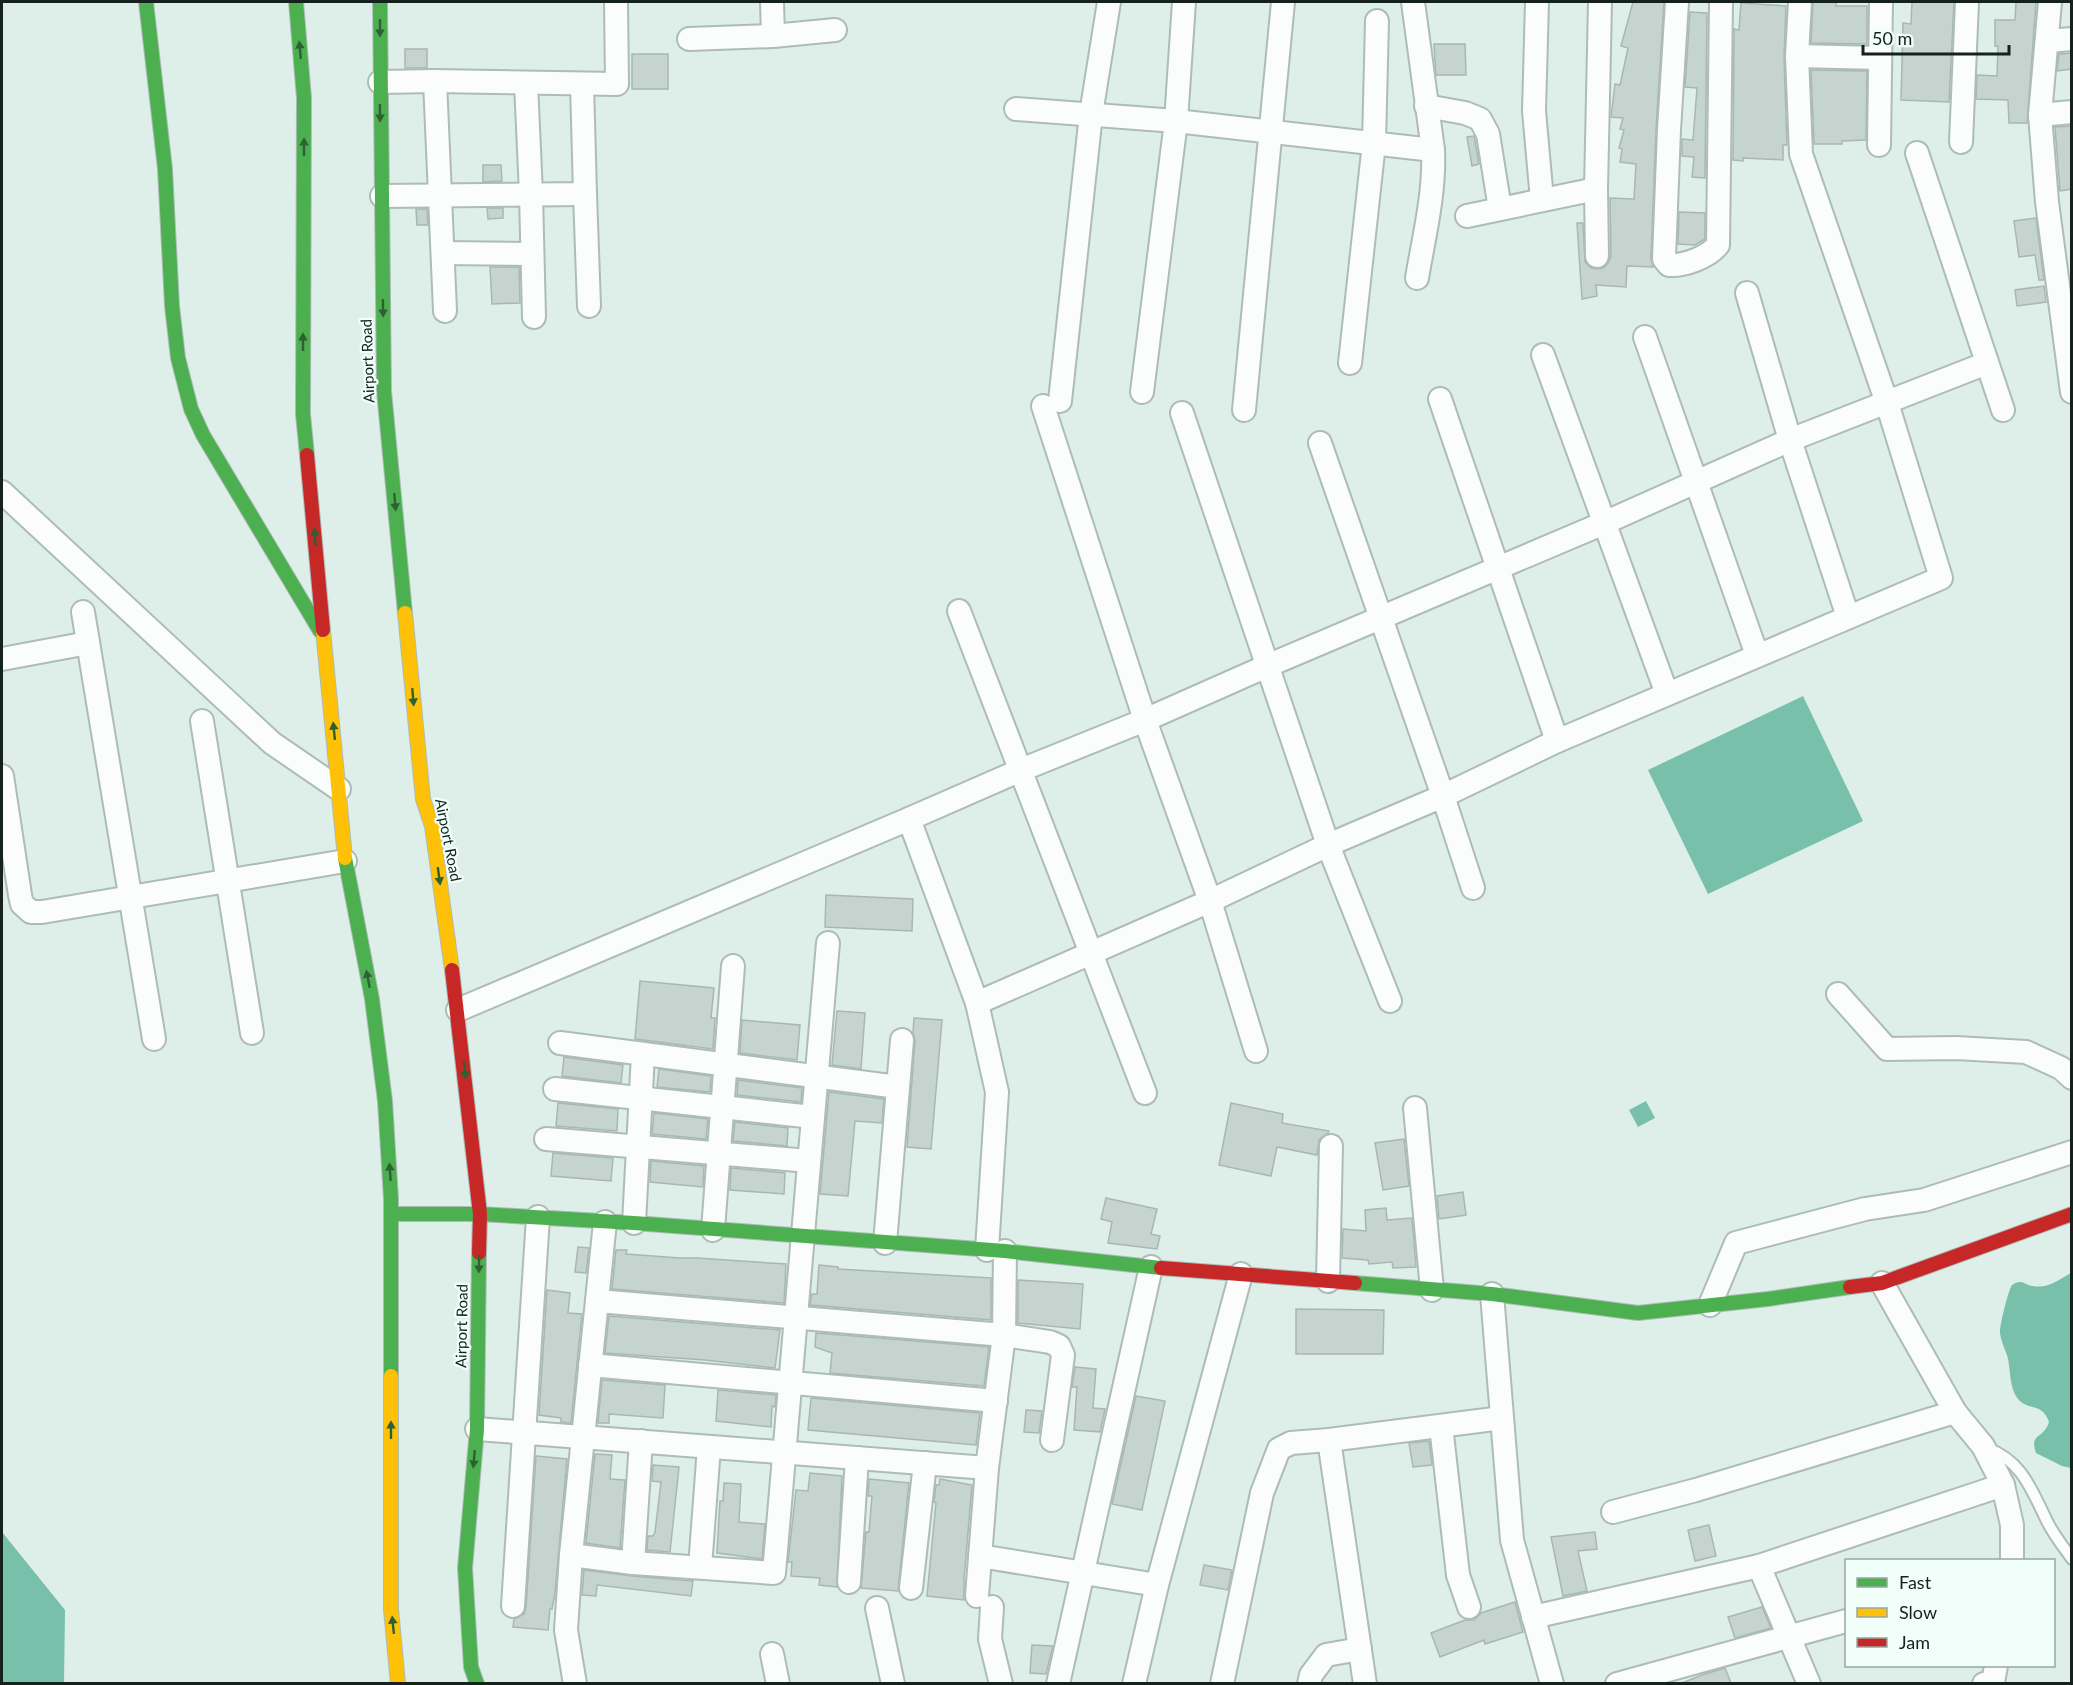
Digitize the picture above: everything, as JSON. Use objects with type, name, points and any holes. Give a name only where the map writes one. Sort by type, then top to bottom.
[{"type":"main road","points":[[146,2],[169,223],[175,344],[187,401],[203,435],[325,639]]},
{"type":"main road","points":[[296,2],[304,98],[303,405],[345,861],[372,999],[385,1101],[391,1214],[391,1609],[398,1683]]},
{"type":"main road","name":"Airport Road","points":[[380,2],[384,391],[423,799],[432,826],[458,1010],[480,1214],[477,1429],[465,1568],[471,1667],[477,1683]]},
{"type":"main road","points":[[391,1214],[480,1214],[538,1217],[996,1250],[1151,1267],[1492,1294],[1638,1312],[1882,1284],[2072,1214]]},
{"type":"street","points":[[380,82],[617,84],[616,2]]},
{"type":"street","points":[[772,2],[773,36]]},
{"type":"street","points":[[1108,2],[1052,403],[1145,720],[1210,901],[1256,1051]]},
{"type":"street","points":[[1142,392],[1176,121],[1184,2]]},
{"type":"street","points":[[1244,410],[1283,2]]},
{"type":"street","points":[[1413,2],[1433,150],[1433,186],[1417,278]]},
{"type":"street","points":[[1537,2],[1534,99],[1542,200]]},
{"type":"street","points":[[1597,256],[1600,2]]},
{"type":"street","points":[[1677,2],[1664,259],[1669,265],[1678,265],[1712,252],[1718,245],[1721,2]]},
{"type":"street","points":[[977,1003],[1210,901],[1328,845],[1443,796],[1557,741],[1941,578],[1887,403],[1800,154],[1797,56],[1800,2]]},
{"type":"street","points":[[1879,144],[1881,2]]},
{"type":"street","points":[[1961,142],[1967,2]]},
{"type":"street","points":[[2050,2],[2040,115],[2062,248],[2072,392]]},
{"type":"street","points":[[1350,363],[1374,142],[1377,21]]},
{"type":"street","points":[[690,39],[773,36],[835,30]]},
{"type":"street","points":[[2047,41],[2072,39]]},
{"type":"street","points":[[1797,56],[1879,58]]},
{"type":"street","points":[[435,81],[446,311]]},
{"type":"street","points":[[526,83],[534,317]]},
{"type":"street","points":[[582,84],[589,306]]},
{"type":"street","points":[[1426,106],[1465,113],[1480,119],[1488,134],[1500,209]]},
{"type":"street","points":[[1016,109],[1176,121],[1433,150]]},
{"type":"street","points":[[2040,115],[2072,112]]},
{"type":"street","points":[[1917,153],[2002,410]]},
{"type":"street","points":[[1467,216],[1596,189]]},
{"type":"street","points":[[382,196],[585,194]]},
{"type":"street","points":[[443,253],[531,254]]},
{"type":"street","points":[[1747,293],[1790,440],[1848,617]]},
{"type":"street","points":[[1645,337],[1757,655]]},
{"type":"street","points":[[1543,355],[1667,694]]},
{"type":"street","points":[[458,1010],[1021,770],[1145,720],[1604,523],[1790,440],[1987,363]]},
{"type":"street","points":[[1440,399],[1557,741]]},
{"type":"street","points":[[1182,414],[1328,845],[1390,1001]]},
{"type":"street","points":[[1320,443],[1473,888]]},
{"type":"street","points":[[2,492],[272,743],[339,789]]},
{"type":"street","points":[[959,610],[1145,1094]]},
{"type":"street","points":[[83,612],[154,1039]]},
{"type":"street","points":[[2,659],[88,643]]},
{"type":"street","points":[[202,721],[252,1033]]},
{"type":"street","points":[[2,776],[22,904],[31,912],[345,861]]},
{"type":"street","points":[[909,819],[977,1003],[997,1092],[996,1250],[1004,1335],[987,1468],[980,1556],[990,1639],[1001,1683]]},
{"type":"street","points":[[571,1555],[633,1563],[774,1573],[828,943]]},
{"type":"street","points":[[713,1230],[734,966]]},
{"type":"street","points":[[1838,994],[1887,1049],[1956,1048],[2026,1052],[2061,1068],[2072,1078]]},
{"type":"street","points":[[885,1243],[903,1040]]},
{"type":"street","points":[[560,1043],[898,1087]]},
{"type":"street","points":[[634,1223],[643,1054]]},
{"type":"street","points":[[555,1089],[813,1117]]},
{"type":"street","points":[[1415,1108],[1432,1290]]},
{"type":"street","points":[[546,1139],[810,1161]]},
{"type":"street","points":[[1328,1281],[1331,1146]]},
{"type":"street","points":[[1710,1305],[1736,1243],[1865,1209],[1924,1200],[2072,1152]]},
{"type":"street","points":[[513,1606],[538,1217]]},
{"type":"street","points":[[575,1683],[566,1630],[571,1555],[605,1222]]},
{"type":"street","points":[[1058,1683],[1151,1267]]},
{"type":"street","points":[[1134,1683],[1157,1585],[1241,1274]]},
{"type":"street","points":[[1882,1284],[1956,1412],[1983,1446],[2003,1485],[2012,1525],[2012,1559]]},
{"type":"street","points":[[1492,1294],[1512,1540],[1552,1683]]},
{"type":"street","points":[[597,1301],[1004,1335],[1050,1342],[1059,1346],[1063,1355],[1052,1440]]},
{"type":"street","points":[[590,1365],[996,1401]]},
{"type":"street","points":[[1613,1512],[1696,1490],[1956,1412]]},
{"type":"street","points":[[1222,1683],[1262,1493],[1279,1449],[1291,1443],[1503,1418]]},
{"type":"street","points":[[1441,1426],[1458,1575],[1469,1607]]},
{"type":"street","points":[[477,1429],[987,1468]]},
{"type":"street","points":[[1329,1440],[1365,1683]]},
{"type":"street","points":[[633,1563],[641,1441]]},
{"type":"street","points":[[699,1567],[709,1447]]},
{"type":"street","points":[[849,1582],[858,1458]]},
{"type":"street","points":[[911,1588],[925,1463]]},
{"type":"street","points":[[1533,1617],[1759,1566],[2003,1485]]},
{"type":"street","points":[[980,1556],[1157,1585]]},
{"type":"street","points":[[1759,1566],[1809,1683]]},
{"type":"street","points":[[877,1608],[893,1683]]},
{"type":"street","points":[[1617,1683],[1845,1621]]},
{"type":"street","points":[[1309,1683],[1311,1675],[1326,1655],[1360,1649]]},
{"type":"street","points":[[772,1654],[778,1683]]},
{"type":"lane","points":[[1983,1446],[2003,1454],[2030,1483],[2047,1521],[2072,1559]]},
{"type":"shaded area","points":[[1803,696],[1863,821],[1708,894],[1648,770]]},
{"type":"shaded area","points":[[1646,1101],[1655,1118],[1638,1127],[1629,1110]]},
{"type":"shaded area","points":[[2071,1273],[2071,1468],[2036,1453],[2034,1442],[2049,1422],[2043,1412],[2022,1403],[2015,1395],[2000,1333],[2004,1308],[2012,1285],[2020,1282],[2038,1287],[2044,1286]]},
{"type":"shaded area","points":[[2,1532],[65,1610],[64,1683],[2,1683]]},
{"type":"building","points":[[1633,2],[1664,2],[1656,129],[1651,258],[1653,267],[1627,266],[1626,287],[1596,285],[1597,296],[1582,299],[1577,223],[1583,223],[1585,262],[1591,268],[1603,268],[1611,256],[1610,198],[1634,199],[1636,164],[1620,162],[1622,149],[1619,148],[1624,130],[1620,129],[1623,118],[1611,117],[1615,84],[1620,85],[1628,48],[1621,46]]},
{"type":"building","points":[[1813,2],[1836,2],[1836,6],[1867,6],[1867,44],[1811,43]]},
{"type":"building","points":[[1912,2],[1954,2],[1949,102],[1901,100],[1903,23],[1911,24]]},
{"type":"building","points":[[2016,2],[2036,2],[2027,123],[2009,123],[2008,100],[1976,99],[1977,75],[1997,76],[1998,46],[1995,46],[1995,20],[2015,20]]},
{"type":"building","points":[[1741,3],[1786,6],[1784,57],[1787,145],[1783,145],[1783,160],[1743,158],[1743,161],[1733,160],[1734,29],[1739,30]]},
{"type":"building","points":[[1690,12],[1707,13],[1705,178],[1692,177],[1694,157],[1682,156],[1682,139],[1693,140],[1697,88],[1685,87]]},
{"type":"building","points":[[1434,44],[1465,44],[1466,75],[1436,75]]},
{"type":"building","points":[[405,49],[427,49],[427,68],[405,68]]},
{"type":"building","points":[[2072,53],[2072,69],[2057,71],[2059,54]]},
{"type":"building","points":[[632,54],[668,54],[668,89],[632,89]]},
{"type":"building","points":[[1811,70],[1867,71],[1866,140],[1842,141],[1842,144],[1814,144]]},
{"type":"building","points":[[2072,126],[2072,189],[2060,191],[2055,127]]},
{"type":"building","points":[[1474,136],[1479,164],[1472,166],[1467,137]]},
{"type":"building","points":[[483,165],[501,165],[502,181],[483,182]]},
{"type":"building","points":[[487,208],[503,208],[503,218],[488,219]]},
{"type":"building","points":[[416,209],[427,209],[428,225],[417,225]]},
{"type":"building","points":[[1679,212],[1705,213],[1705,239],[1695,245],[1678,244]]},
{"type":"building","points":[[2036,218],[2044,280],[2039,280],[2035,255],[2019,257],[2014,221]]},
{"type":"building","points":[[490,267],[519,267],[520,303],[492,304]]},
{"type":"building","points":[[2044,286],[2046,302],[2017,306],[2015,290]]},
{"type":"building","points":[[826,895],[913,899],[912,931],[825,927]]},
{"type":"building","points":[[640,981],[714,988],[711,1018],[715,1018],[713,1049],[635,1039]]},
{"type":"building","points":[[837,1011],[865,1013],[861,1069],[832,1065]]},
{"type":"building","points":[[914,1018],[942,1020],[931,1149],[907,1147],[915,1041]]},
{"type":"building","points":[[742,1020],[800,1025],[797,1060],[740,1053]]},
{"type":"building","points":[[564,1057],[623,1065],[621,1083],[562,1076]]},
{"type":"building","points":[[659,1069],[711,1076],[710,1092],[657,1087]]},
{"type":"building","points":[[738,1080],[802,1088],[801,1102],[737,1095]]},
{"type":"building","points":[[829,1092],[884,1099],[882,1123],[855,1121],[848,1196],[820,1194]]},
{"type":"building","points":[[558,1103],[618,1109],[617,1131],[556,1126]]},
{"type":"building","points":[[1231,1103],[1283,1114],[1282,1123],[1329,1131],[1319,1140],[1317,1155],[1277,1147],[1271,1176],[1219,1165]]},
{"type":"building","points":[[654,1113],[708,1119],[706,1139],[652,1134]]},
{"type":"building","points":[[735,1122],[788,1128],[787,1146],[733,1141]]},
{"type":"building","points":[[1404,1139],[1409,1186],[1383,1190],[1375,1143]]},
{"type":"building","points":[[553,1153],[613,1158],[611,1181],[551,1176]]},
{"type":"building","points":[[651,1161],[704,1166],[703,1187],[650,1182]]},
{"type":"building","points":[[731,1168],[785,1173],[784,1194],[730,1190]]},
{"type":"building","points":[[1463,1192],[1466,1215],[1439,1219],[1437,1196]]},
{"type":"building","points":[[1106,1198],[1157,1209],[1151,1234],[1160,1236],[1157,1249],[1108,1243],[1112,1222],[1101,1219]]},
{"type":"building","points":[[1386,1208],[1387,1220],[1412,1218],[1416,1267],[1393,1268],[1392,1262],[1369,1264],[1368,1260],[1342,1258],[1343,1229],[1366,1231],[1365,1210]]},
{"type":"building","points":[[578,1247],[589,1248],[586,1273],[575,1272]]},
{"type":"building","points":[[616,1250],[627,1250],[626,1254],[786,1264],[784,1303],[612,1289]]},
{"type":"building","points":[[819,1265],[838,1267],[838,1269],[991,1278],[991,1320],[810,1305],[812,1294],[817,1294]]},
{"type":"building","points":[[1018,1280],[1083,1284],[1080,1329],[1018,1323]]},
{"type":"building","points":[[547,1290],[570,1293],[568,1313],[582,1314],[571,1423],[561,1422],[561,1418],[539,1415]]},
{"type":"building","points":[[1296,1309],[1384,1310],[1383,1354],[1296,1354]]},
{"type":"building","points":[[609,1316],[780,1330],[775,1368],[705,1360],[605,1353]]},
{"type":"building","points":[[816,1333],[989,1347],[984,1386],[830,1373],[832,1353],[815,1347]]},
{"type":"building","points":[[1075,1367],[1096,1369],[1093,1408],[1105,1409],[1100,1432],[1074,1430],[1077,1387],[1072,1387]]},
{"type":"building","points":[[602,1380],[665,1385],[663,1418],[609,1414],[609,1423],[598,1423]]},
{"type":"building","points":[[718,1390],[776,1395],[775,1407],[772,1406],[771,1427],[716,1421]]},
{"type":"building","points":[[1136,1396],[1165,1401],[1142,1510],[1112,1504]]},
{"type":"building","points":[[811,1398],[980,1413],[976,1445],[808,1430]]},
{"type":"building","points":[[1026,1410],[1042,1411],[1039,1433],[1024,1432]]},
{"type":"building","points":[[1429,1441],[1432,1465],[1413,1467],[1409,1443]]},
{"type":"building","points":[[595,1454],[612,1455],[610,1479],[625,1480],[620,1548],[586,1543]]},
{"type":"building","points":[[536,1456],[567,1459],[555,1593],[552,1609],[550,1609],[548,1630],[513,1627],[514,1619],[524,1614],[526,1607]]},
{"type":"building","points":[[653,1465],[679,1467],[670,1552],[647,1550],[648,1536],[653,1536],[655,1532],[661,1482],[652,1481]]},
{"type":"building","points":[[810,1473],[842,1476],[837,1587],[819,1585],[820,1578],[791,1576],[792,1562],[788,1562],[796,1490],[808,1491]]},
{"type":"building","points":[[869,1479],[909,1483],[898,1591],[861,1588],[872,1496],[868,1496]]},
{"type":"building","points":[[940,1479],[972,1485],[964,1600],[927,1596],[936,1503],[934,1502],[936,1485],[939,1485]]},
{"type":"building","points":[[724,1483],[741,1484],[739,1522],[765,1524],[762,1559],[717,1553],[720,1501],[723,1501]]},
{"type":"building","points":[[1709,1525],[1716,1556],[1695,1561],[1688,1530]]},
{"type":"building","points":[[1595,1532],[1597,1549],[1578,1551],[1587,1591],[1563,1596],[1551,1537]]},
{"type":"building","points":[[1204,1565],[1232,1570],[1228,1590],[1200,1585]]},
{"type":"building","points":[[584,1570],[693,1581],[691,1596],[597,1585],[596,1596],[582,1595]]},
{"type":"building","points":[[1515,1602],[1523,1632],[1485,1644],[1484,1640],[1440,1657],[1431,1633],[1465,1620],[1474,1620],[1481,1613]]},
{"type":"building","points":[[1762,1607],[1771,1628],[1735,1638],[1728,1617]]},
{"type":"building","points":[[1032,1645],[1053,1646],[1046,1674],[1030,1673]]},
{"type":"building","points":[[1725,1668],[1731,1683],[1682,1683],[1702,1675]]},
{"type":"traffic: fast","points":[[146,2],[165,169],[172,306],[178,358],[191,409],[203,435],[320,631]]},
{"type":"traffic: fast","points":[[296,2],[304,98],[303,414],[307,455]]},
{"type":"traffic: fast","points":[[380,2],[384,391],[405,613]]},
{"type":"traffic: fast","points":[[345,858],[372,999],[385,1101],[391,1199],[391,1376]]},
{"type":"traffic: fast","points":[[391,1214],[480,1214],[634,1223],[1005,1251],[1161,1268]]},
{"type":"traffic: fast","points":[[477,1684],[471,1667],[465,1568],[477,1429],[479,1253]]},
{"type":"traffic: fast","points":[[1355,1283],[1492,1294],[1638,1313],[1768,1299],[1850,1287]]},
{"type":"traffic: slow","points":[[405,613],[423,799],[432,826],[452,970]]},
{"type":"traffic: slow","points":[[323,630],[345,858]]},
{"type":"traffic: slow","points":[[391,1376],[391,1609],[398,1684]]},
{"type":"traffic: jam","points":[[307,455],[323,630]]},
{"type":"traffic: jam","points":[[452,970],[480,1214],[479,1253]]},
{"type":"traffic: jam","points":[[1850,1287],[1882,1283],[2072,1214]]},
{"type":"traffic: jam","points":[[1161,1268],[1355,1283]]}]
